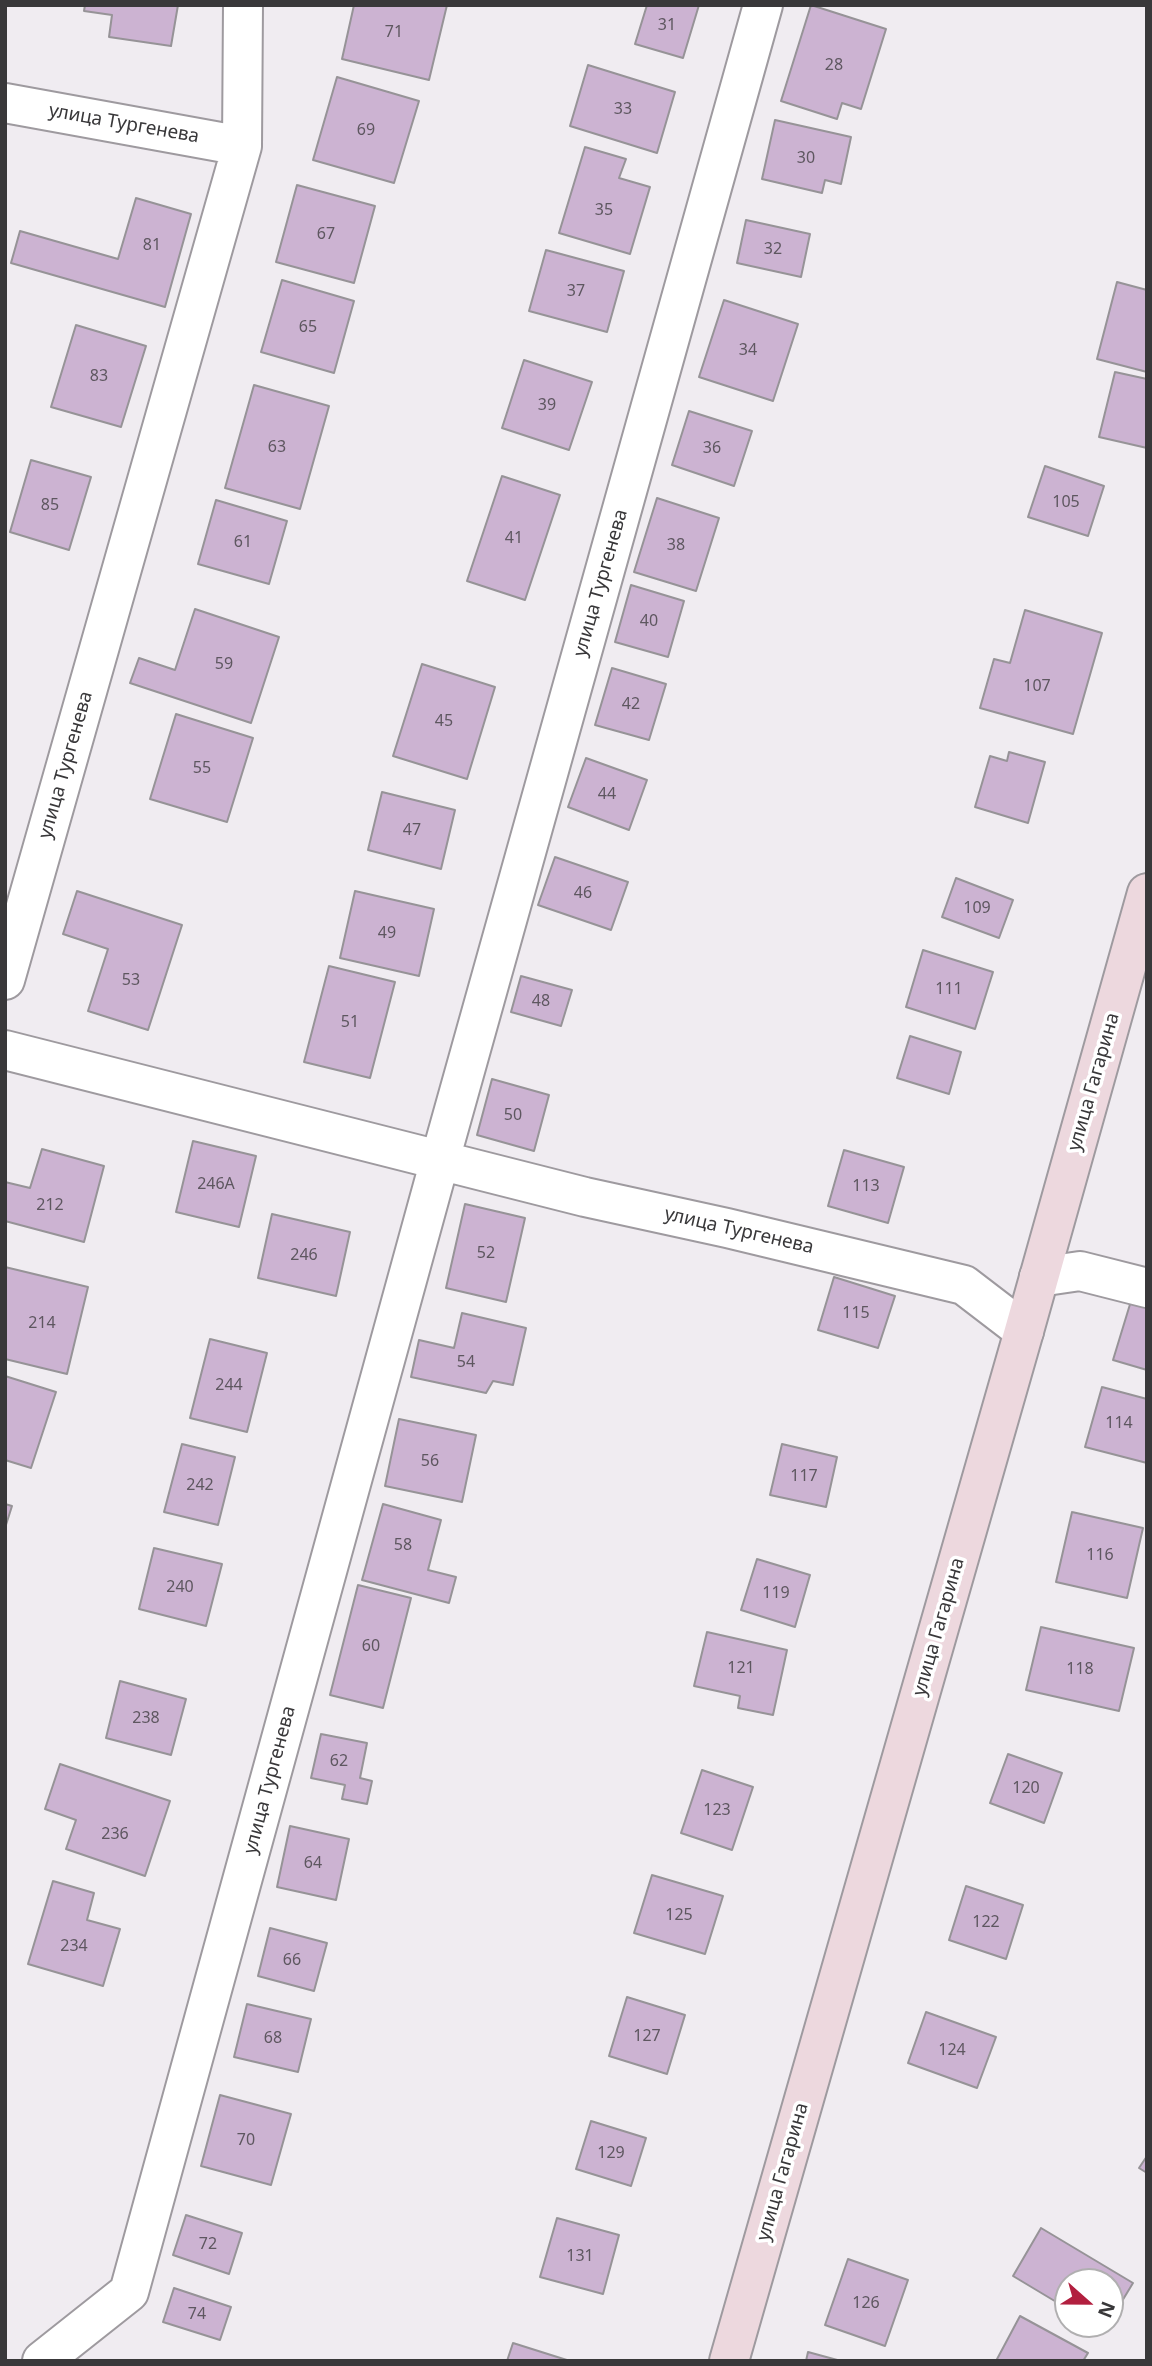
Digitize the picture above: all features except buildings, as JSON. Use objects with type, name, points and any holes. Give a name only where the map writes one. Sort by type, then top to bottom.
[{"type":"main road","name":"улица Гагарина","points":[[729,2361],[1147,893]]},
{"type":"street","name":"улица Тургенева","points":[[5,980],[242,146],[243,5]]},
{"type":"street","name":"улица Тургенева","points":[[42,2361],[129,2292],[440,1160],[763,5]]},
{"type":"street","name":"улица Тургенева","points":[[5,103],[242,146]]},
{"type":"street","name":"улица Тургенева","points":[[5,1050],[585,1197],[964,1285],[1024,1331]]},
{"type":"street","points":[[1039,1276],[1080,1271],[1147,1288]]}]
